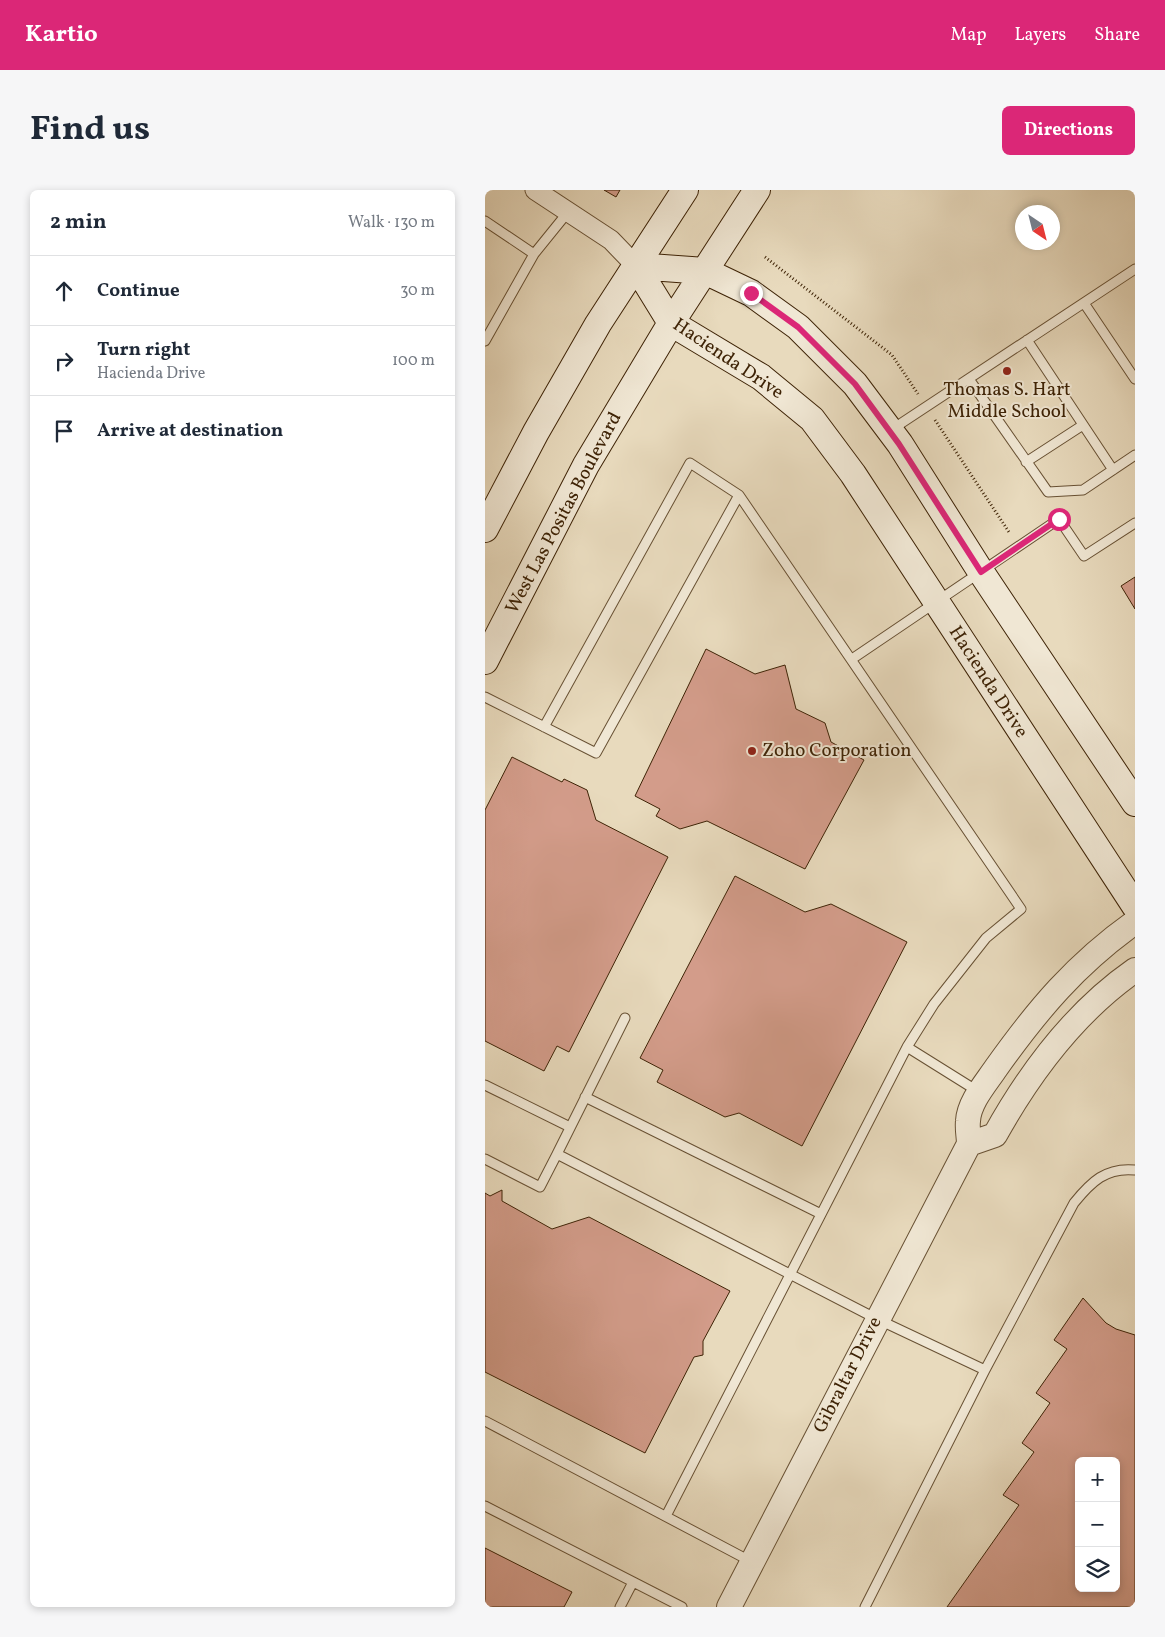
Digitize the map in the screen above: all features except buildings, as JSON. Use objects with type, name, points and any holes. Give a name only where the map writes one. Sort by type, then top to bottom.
[{"type":"main road","points":[[485,529],[565,382],[685,190]]},
{"type":"main road","name":"West Las Positas Boulevard","points":[[485,661],[586,465],[671,323],[757,190]]},
{"type":"main road","points":[[636,266],[705,270],[751,293],[798,327],[855,384],[890,431],[981,572],[1135,803]]},
{"type":"main road","name":"Hacienda Drive","points":[[636,266],[671,323],[761,377],[812,419],[853,474],[1135,906]]},
{"type":"street","points":[[541,192],[611,240],[636,266]]},
{"type":"street","points":[[1135,922],[1103,945],[1061,984],[1025,1028],[979,1092],[967,1120],[969,1144],[995,1135],[1010,1109],[1052,1050],[1085,1012],[1135,970]]},
{"type":"street","name":"Gibraltar Drive","points":[[729,1607],[969,1144]]},
{"type":"lane","points":[[485,340],[535,254],[568,212]]},
{"type":"lane","points":[[485,221],[535,254]]},
{"type":"lane","points":[[890,431],[1135,269]]},
{"type":"lane","points":[[1084,303],[1135,378]]},
{"type":"lane","points":[[1027,340],[1113,470]]},
{"type":"lane","points":[[969,378],[1048,492],[1083,490],[1135,455]]},
{"type":"lane","points":[[1026,462],[1083,425]]},
{"type":"lane","points":[[544,727],[690,463],[739,495],[1021,909],[986,938],[934,1004],[907,1047],[666,1516]]},
{"type":"lane","points":[[485,697],[596,753],[739,495]]},
{"type":"lane","points":[[852,659],[1059,519],[1084,556],[1135,523]]},
{"type":"lane","points":[[485,1159],[540,1187],[625,1018]]},
{"type":"lane","points":[[907,1047],[979,1092]]},
{"type":"lane","points":[[485,1085],[570,1127]]},
{"type":"lane","points":[[585,1097],[821,1214]]},
{"type":"lane","points":[[557,1154],[877,1319],[985,1370]]},
{"type":"lane","points":[[865,1607],[985,1370],[1074,1203],[1094,1179],[1124,1169],[1135,1170]]},
{"type":"lane","points":[[485,1421],[752,1562]]},
{"type":"lane","points":[[485,1506],[682,1607]]},
{"type":"lane","points":[[620,1607],[633,1582]]},
{"type":"path","points":[[765,257],[892,355],[1009,532]]},
{"type":"place","name":"Thomas S. Hart Middle School","points":[[1007,371]]},
{"type":"place","name":"Zoho Corporation","points":[[752,751]]},
{"type":"route","points":[[751,293],[798,327],[855,384],[899,444],[981,572],[1059,519]]}]
